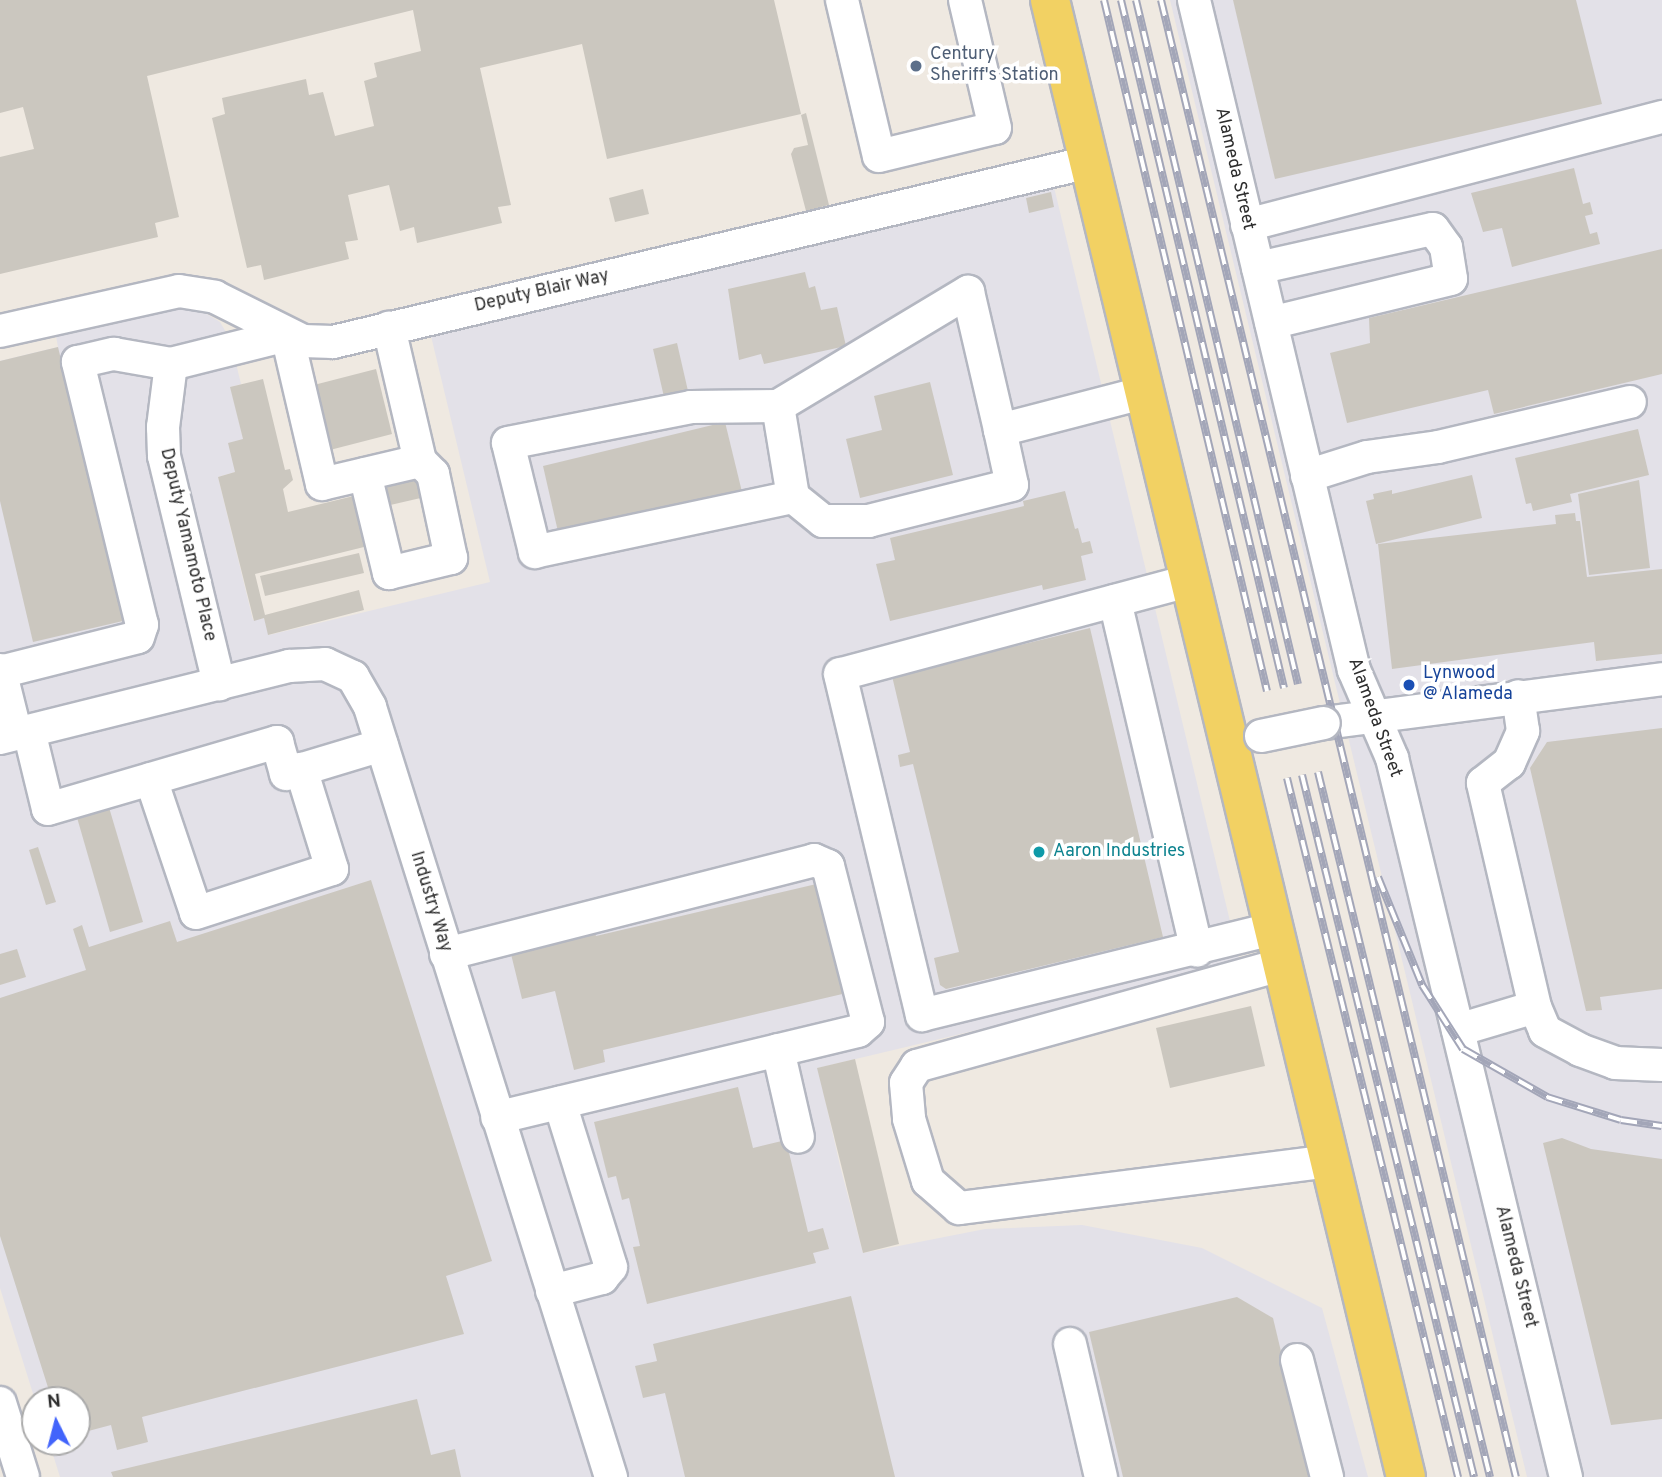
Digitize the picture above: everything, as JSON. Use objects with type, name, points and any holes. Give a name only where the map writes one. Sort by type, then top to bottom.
[{"type":"main road","points":[[1050,0],[1192,580],[1246,740],[1280,946],[1406,1477]]},
{"type":"street","points":[[842,0],[879,156],[995,128],[965,0]]},
{"type":"street","name":"Alameda Street","points":[[1194,0],[1356,676],[1392,758],[1566,1477]]},
{"type":"street","points":[[1247,225],[1662,117]]},
{"type":"street","name":"Deputy Blair Way","points":[[0,331],[179,291],[215,296],[287,335],[333,342],[1090,162]]},
{"type":"street","points":[[1258,268],[1433,229],[1446,247],[1451,279],[1271,324]]},
{"type":"street","points":[[778,406],[793,497],[823,521],[869,521],[1012,485],[968,292],[778,406],[691,407],[508,443],[535,552],[793,497]]},
{"type":"street","points":[[365,474],[389,573],[451,558],[433,474],[420,461],[389,328]]},
{"type":"street","points":[[382,744],[286,774],[277,743],[48,808],[15,734],[0,672],[138,637],[142,625],[78,362],[114,354],[171,364],[287,335],[322,484],[420,461]]},
{"type":"street","name":"Deputy Yamamoto Place","points":[[171,364],[163,427],[164,456],[219,684]]},
{"type":"street","points":[[1000,429],[1146,392]]},
{"type":"street","points":[[1307,476],[1344,468],[1348,472],[1369,468],[1380,458],[1630,402]]},
{"type":"street","points":[[1192,580],[840,674],[922,1015],[1197,950],[1280,946]]},
{"type":"street","points":[[1115,601],[1197,950]]},
{"type":"street","name":"Industry Way","points":[[15,734],[289,666],[325,664],[353,677],[382,744],[611,1477]]},
{"type":"street","points":[[1246,740],[1371,715],[1662,679]]},
{"type":"street","points":[[1518,696],[1523,731],[1509,763],[1483,783],[1535,1007],[1545,1031],[1580,1050],[1615,1063],[1662,1065]]},
{"type":"street","points":[[151,779],[196,913],[332,869],[301,769]]},
{"type":"street","points":[[446,954],[814,860],[828,866],[868,1022],[858,1031],[497,1118]]},
{"type":"street","points":[[1280,946],[917,1066],[906,1083],[909,1119],[928,1181],[959,1208],[1331,1161]]},
{"type":"street","points":[[1458,1030],[1535,1007]]},
{"type":"street","points":[[778,1050],[798,1136]]},
{"type":"street","points":[[552,1292],[602,1278],[611,1267],[561,1103]]},
{"type":"street","points":[[1070,1344],[1101,1477]]},
{"type":"street","points":[[1297,1360],[1326,1477]]},
{"type":"street","points":[[0,1403],[23,1477]]},
{"type":"shaded area","points":[[1170,0],[1662,0],[1662,1477],[1527,1477]]},
{"type":"shaded area","points":[[1054,187],[1241,967],[818,1068],[840,1166],[863,1253],[985,1229],[1082,1225],[1202,1248],[1322,1308],[1368,1477],[60,1477],[53,1456],[91,1456],[91,1386],[31,1386],[0,1288],[0,361],[58,347],[56,336],[179,307],[197,308],[220,322],[230,339],[241,384],[231,387],[243,439],[235,472],[218,477],[253,620],[264,618],[269,635],[490,582],[431,336]]},
{"type":"building","points":[[0,0],[774,0],[801,114],[607,159],[582,44],[480,68],[511,205],[498,207],[502,223],[417,243],[414,227],[400,231],[389,185],[348,195],[358,240],[345,242],[349,259],[264,280],[261,265],[247,268],[212,118],[225,114],[222,98],[306,79],[309,95],[323,92],[335,136],[374,126],[364,81],[377,77],[374,63],[421,51],[413,10],[147,76],[179,217],[155,223],[158,237],[0,274],[0,157],[34,149],[23,107],[0,113]]},
{"type":"building","points":[[1233,0],[1576,0],[1602,104],[1275,179]]},
{"type":"building","points":[[806,113],[829,205],[806,211],[791,154],[794,148],[808,145],[801,115]]},
{"type":"building","points":[[1574,168],[1583,204],[1590,202],[1593,214],[1585,216],[1590,234],[1597,232],[1600,244],[1512,267],[1502,228],[1483,232],[1471,193]]},
{"type":"building","points":[[643,189],[649,214],[615,222],[609,198]]},
{"type":"building","points":[[1051,192],[1054,207],[1029,213],[1026,198]]},
{"type":"building","points":[[1662,249],[1662,374],[1494,414],[1488,390],[1347,423],[1330,353],[1370,343],[1369,318]]},
{"type":"building","points":[[805,272],[809,288],[815,286],[821,310],[837,307],[846,346],[764,364],[761,354],[739,360],[728,289]]},
{"type":"building","points":[[677,343],[688,391],[664,397],[653,349]]},
{"type":"building","points":[[58,347],[123,621],[33,642],[0,501],[0,361]]},
{"type":"building","points":[[376,369],[392,434],[326,451],[310,386]]},
{"type":"building","points":[[263,379],[285,470],[290,469],[293,480],[283,489],[288,512],[362,494],[368,546],[255,574],[265,615],[359,590],[364,610],[268,635],[264,618],[254,621],[218,477],[235,472],[228,443],[243,439],[230,387]]},
{"type":"building","points":[[930,382],[953,475],[860,498],[846,439],[882,430],[874,396]]},
{"type":"building","points":[[725,422],[742,492],[559,536],[543,466]]},
{"type":"building","points":[[1638,429],[1649,475],[1570,494],[1572,502],[1533,511],[1531,503],[1526,504],[1515,458]]},
{"type":"building","points":[[1472,475],[1482,518],[1376,544],[1366,501],[1374,499],[1373,494],[1392,490],[1392,494]]},
{"type":"building","points":[[420,476],[425,497],[386,506],[381,485]]},
{"type":"building","points":[[1639,480],[1650,568],[1589,575],[1578,494]]},
{"type":"building","points":[[1065,491],[1075,529],[1078,528],[1082,543],[1090,541],[1093,553],[1081,556],[1086,580],[1043,590],[1042,585],[890,621],[876,564],[895,560],[890,538],[1024,506],[1023,501]]},
{"type":"building","points":[[1575,513],[1576,521],[1580,521],[1587,577],[1662,569],[1662,654],[1596,661],[1594,642],[1392,669],[1378,544],[1556,524],[1555,515]]},
{"type":"building","points":[[359,553],[364,573],[265,596],[260,576]]},
{"type":"building","name":"Aaron Industries","points":[[1090,628],[1163,937],[946,989],[940,985],[934,958],[959,952],[913,764],[900,767],[898,755],[910,752],[892,676]]},
{"type":"building","points":[[1662,728],[1662,989],[1600,997],[1602,1010],[1586,1011],[1530,768],[1547,742]]},
{"type":"building","points":[[108,804],[143,922],[110,932],[76,814]]},
{"type":"building","points":[[38,847],[56,902],[46,905],[29,850]]},
{"type":"building","points":[[371,880],[492,1261],[446,1276],[464,1334],[142,1417],[148,1442],[117,1450],[111,1425],[91,1430],[91,1386],[48,1386],[0,1236],[0,998],[86,970],[73,929],[82,925],[89,947],[170,921],[177,942]]},
{"type":"building","points":[[825,882],[851,992],[603,1050],[605,1062],[574,1070],[555,991],[522,999],[510,950],[594,930],[596,936]]},
{"type":"building","points":[[17,949],[26,977],[0,985],[0,954]]},
{"type":"building","points":[[1251,1006],[1265,1066],[1170,1088],[1156,1028]]},
{"type":"building","points":[[855,1059],[899,1244],[863,1253],[817,1068]]},
{"type":"building","points":[[738,1087],[753,1148],[786,1140],[808,1232],[823,1228],[829,1249],[813,1253],[816,1263],[647,1304],[633,1247],[640,1246],[629,1198],[622,1200],[616,1176],[608,1178],[594,1122]]},
{"type":"building","points":[[1562,1138],[1591,1149],[1662,1159],[1662,1419],[1611,1425],[1543,1143]]},
{"type":"building","points":[[851,1296],[895,1477],[685,1477],[665,1393],[643,1398],[635,1366],[657,1361],[653,1344]]},
{"type":"building","points":[[1237,1297],[1273,1318],[1311,1477],[1123,1477],[1089,1332]]},
{"type":"building","points":[[417,1399],[431,1455],[455,1449],[461,1477],[113,1477],[111,1472]]},
{"type":"railway","points":[[1104,0],[1267,691]]},
{"type":"railway","points":[[1121,0],[1284,688]]},
{"type":"railway","points":[[1136,0],[1298,684]]},
{"type":"railway","points":[[1161,0],[1516,1477]]},
{"type":"railway","points":[[1318,772],[1490,1477]]},
{"type":"railway","points":[[1302,775],[1474,1477]]},
{"type":"railway","points":[[1287,778],[1458,1477]]},
{"type":"railway","points":[[1378,877],[1422,985],[1463,1049],[1547,1097],[1621,1120],[1662,1126]]},
{"type":"place","name":"Century Sheriff's Station","points":[[916,66]]},
{"type":"place","name":"Lynwood @ Alameda","points":[[1409,685]]},
{"type":"place","name":"Aaron Industries","points":[[1039,852]]}]
